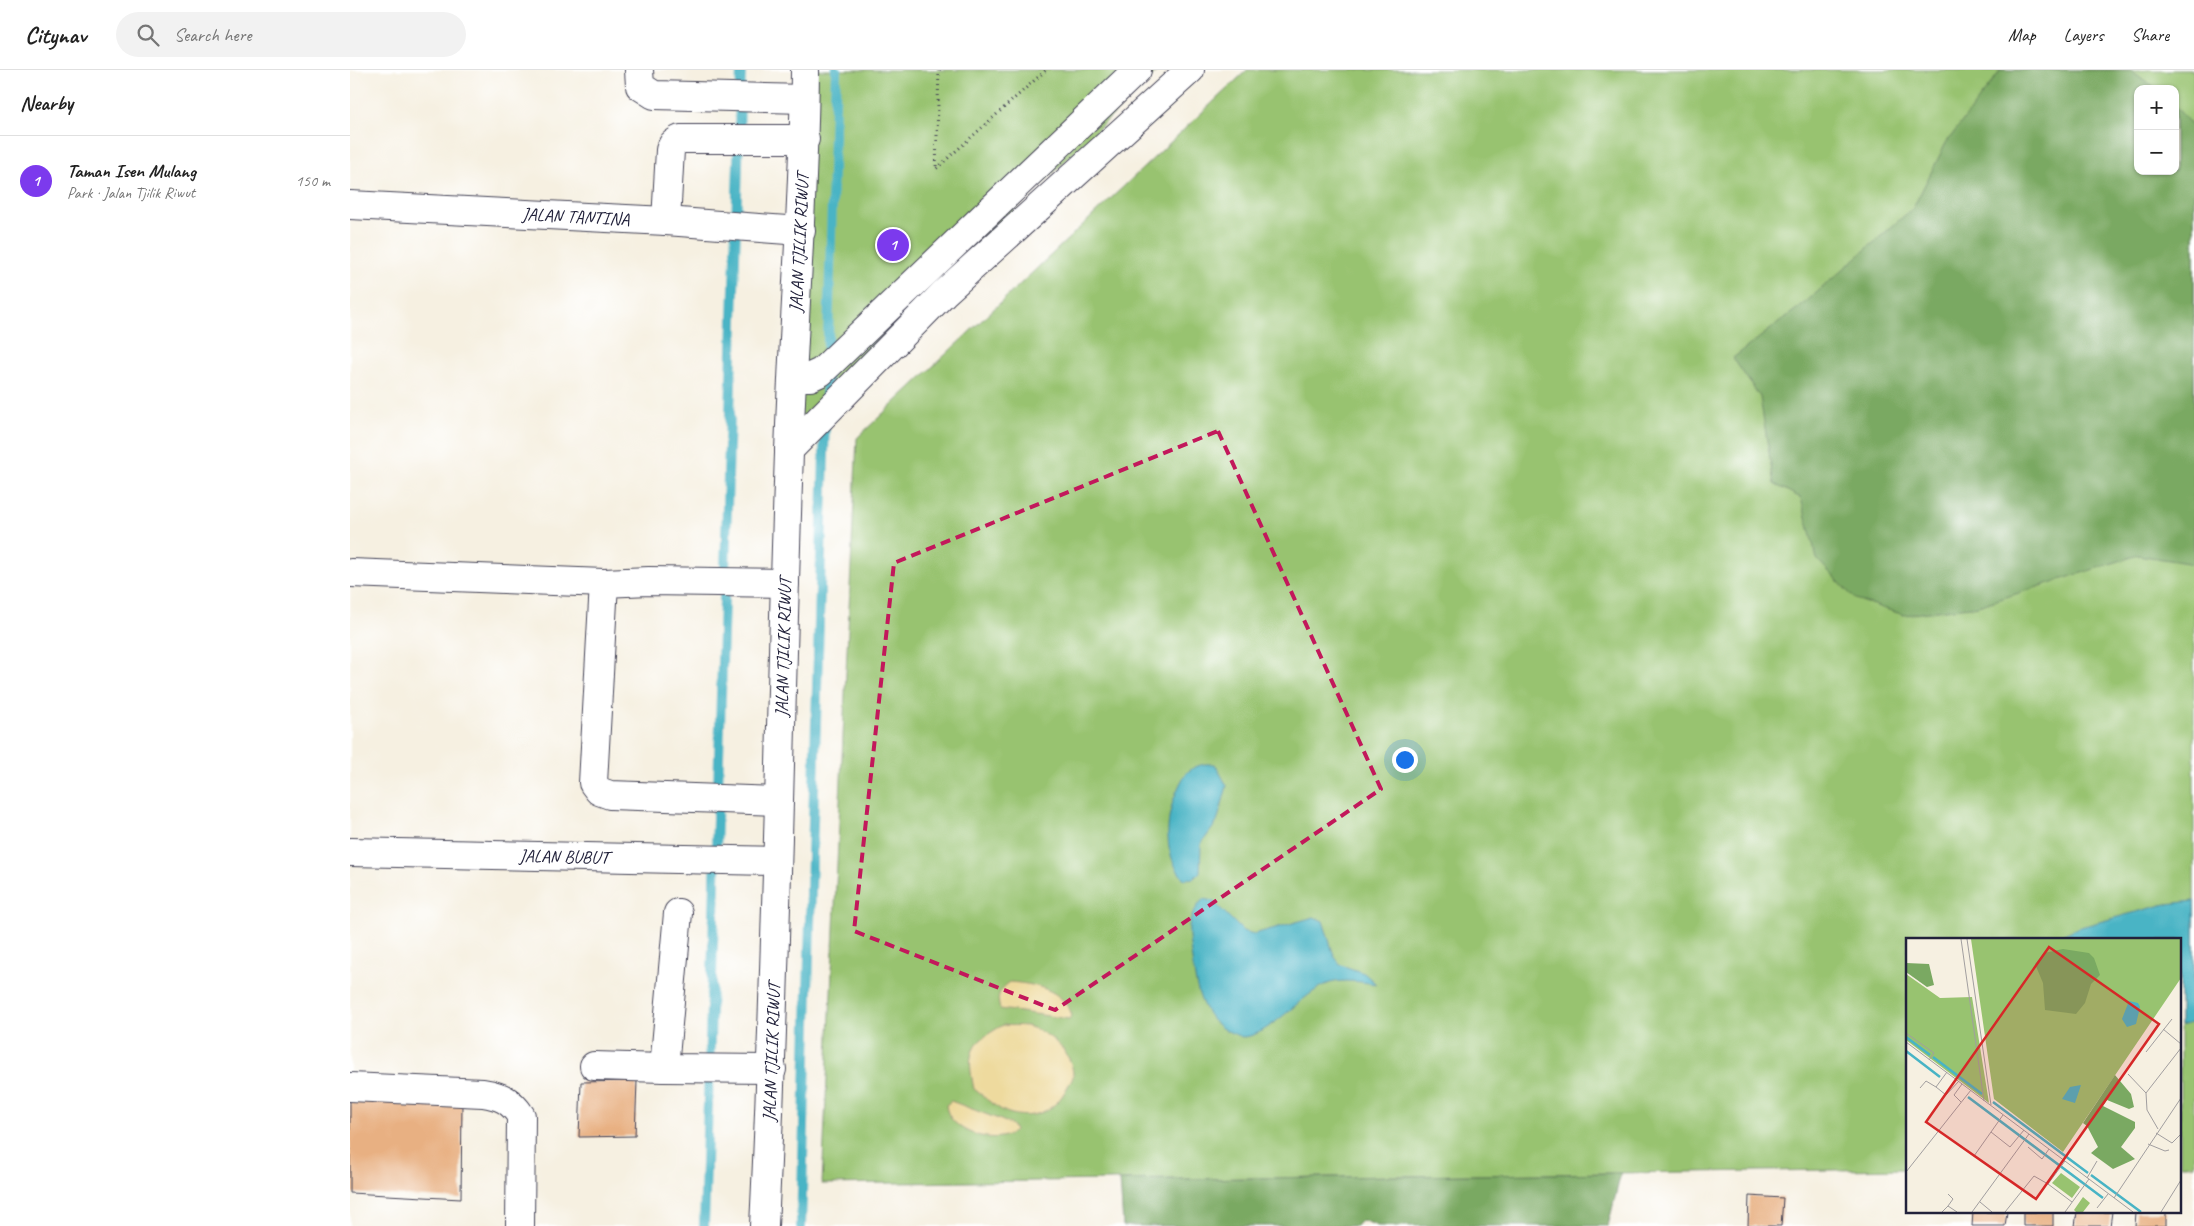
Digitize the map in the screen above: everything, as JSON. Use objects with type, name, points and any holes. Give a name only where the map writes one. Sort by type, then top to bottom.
[{"type":"main road","points":[[639,70],[640,86],[654,95],[804,99]]},
{"type":"main road","name":"JALAN TJILIK RIWUT","points":[[764,1226],[772,1069],[776,861],[789,450],[805,139],[805,70]]},
{"type":"main road","points":[[793,378],[810,377],[822,372],[1137,70]]},
{"type":"main road","points":[[789,450],[944,293],[1190,70]]},
{"type":"main road","points":[[666,221],[670,150],[673,144],[680,139],[805,139]]},
{"type":"main road","name":"JALAN TANTINA","points":[[350,205],[666,221],[801,232]]},
{"type":"main road","points":[[351,573],[604,583],[649,581],[785,583]]},
{"type":"main road","points":[[604,583],[593,783],[595,787],[604,794],[779,801]]},
{"type":"main road","name":"JALAN BUBUT","points":[[350,852],[776,861]]},
{"type":"main road","points":[[664,1068],[678,914]]},
{"type":"main road","points":[[594,1066],[772,1069]]},
{"type":"main road","points":[[350,1087],[482,1093],[497,1096],[512,1103],[521,1116],[520,1226]]},
{"type":"path","points":[[939,70],[936,169],[1046,70]]},
{"type":"highlighted area","points":[[1218,431],[1381,789],[1055,1010],[854,931],[894,563]]},
{"type":"green space","points":[[812,70],[1159,70],[800,419]]},
{"type":"green space","points":[[1247,70],[2194,70],[2194,1165],[2182,1165],[2182,938],[1906,938],[1906,1169],[822,1184],[857,438]]},
{"type":"green space","points":[[2001,70],[2131,70],[2151,85],[2134,85],[2134,175],[2179,175],[2179,111],[2194,128],[2194,564],[2138,555],[1978,606],[1904,615],[1855,599],[1817,559],[1801,498],[1774,484],[1760,397],[1733,358],[1807,301],[1913,208],[1946,143]]},
{"type":"green space","points":[[1621,1173],[1608,1226],[1378,1226],[1362,1220],[1356,1226],[1123,1226],[1120,1180]]},
{"type":"sand","points":[[1010,982],[1038,986],[1055,994],[1068,1006],[1072,1015],[1069,1019],[1000,1009],[999,994]]},
{"type":"sand","points":[[1003,1025],[1026,1026],[1042,1032],[1058,1044],[1069,1059],[1072,1067],[1072,1080],[1058,1101],[1045,1111],[1030,1115],[1012,1114],[997,1107],[974,1089],[971,1066],[973,1050],[983,1038]]},
{"type":"sand","points":[[951,1101],[1012,1125],[1015,1131],[1007,1136],[996,1137],[974,1134],[955,1123],[949,1115],[946,1105]]},
{"type":"water","points":[[1205,764],[1215,764],[1227,786],[1217,822],[1201,844],[1200,872],[1194,878],[1184,879],[1177,870],[1169,849],[1168,826],[1172,804],[1186,774],[1193,768]]},
{"type":"water","points":[[1203,899],[1213,901],[1243,931],[1254,934],[1314,917],[1323,921],[1334,956],[1341,965],[1364,973],[1376,984],[1347,981],[1330,983],[1319,988],[1275,1022],[1254,1035],[1243,1037],[1221,1028],[1213,1020],[1201,1000],[1197,988],[1189,939],[1191,918]]},
{"type":"water","points":[[2194,901],[2194,1022],[2182,1025],[2182,938],[2055,938],[2077,928],[2166,904]]},
{"type":"building","points":[[637,1081],[635,1136],[579,1137],[581,1082]]},
{"type":"building","points":[[350,1101],[462,1102],[461,1199],[350,1193]]},
{"type":"building","points":[[1749,1196],[1783,1198],[1781,1226],[1748,1226]]},
{"type":"building","points":[[1973,1214],[2007,1214],[2005,1226],[1972,1226]]},
{"type":"building","points":[[2023,1214],[2053,1214],[2053,1226],[2023,1226]]},
{"type":"building","points":[[2077,1214],[2112,1214],[2110,1226],[2075,1226]]},
{"type":"building","points":[[2136,1214],[2166,1214],[2166,1226],[2135,1226]]},
{"type":"waterway","points":[[704,1226],[741,70]]},
{"type":"waterway","points":[[826,405],[836,70]]},
{"type":"waterway","points":[[801,1226],[825,420]]},
{"type":"place","name":"Taman Isen Mulang","points":[[893,245]]}]
